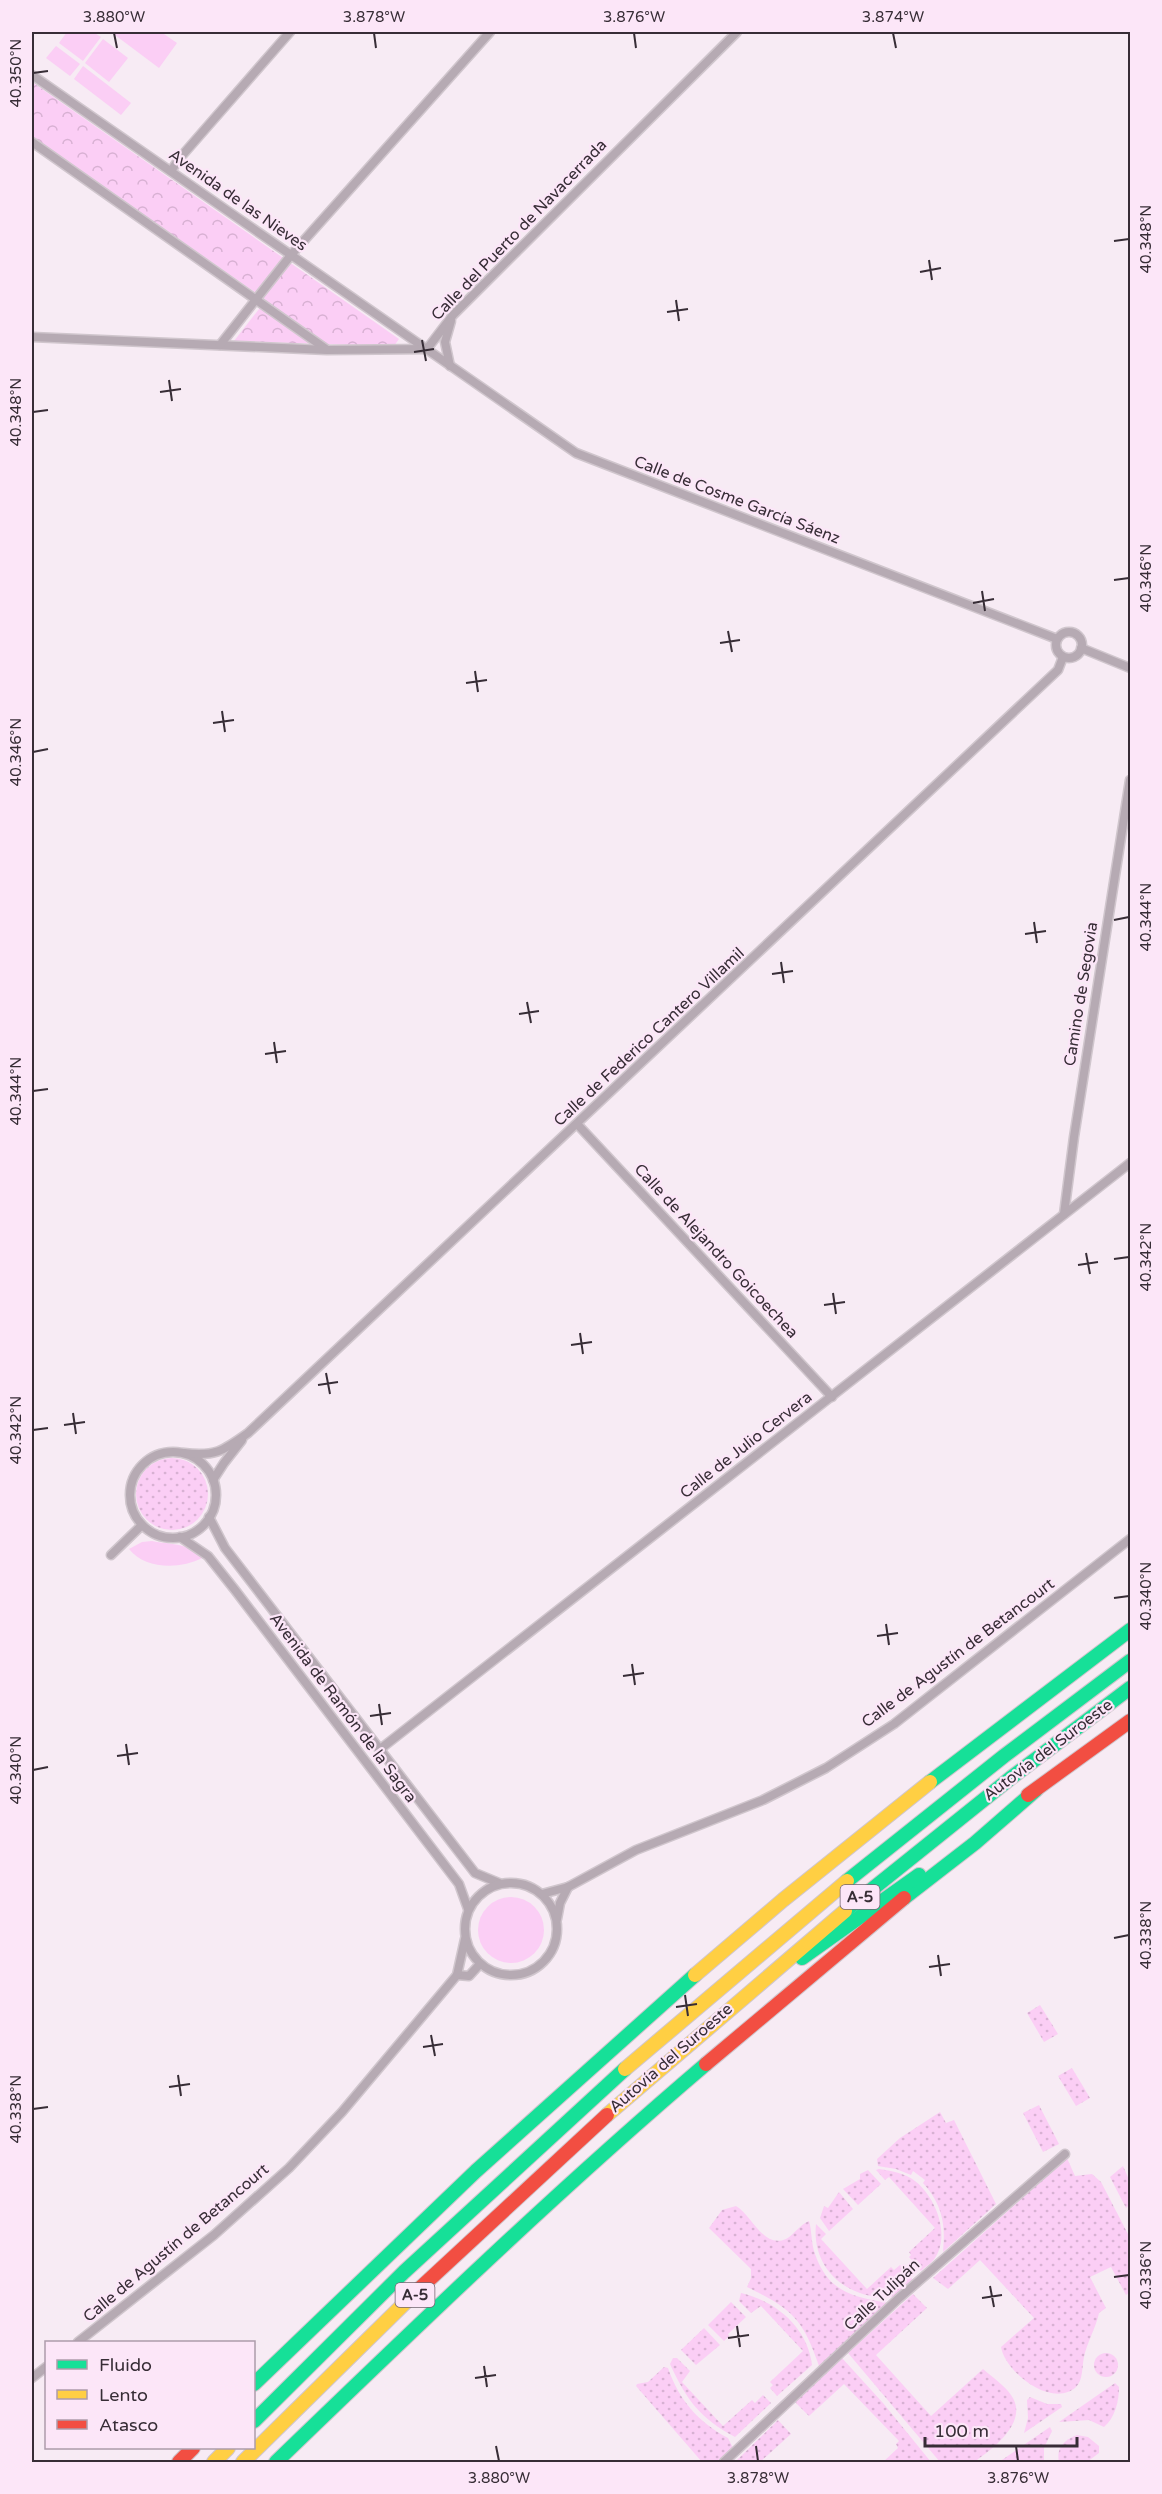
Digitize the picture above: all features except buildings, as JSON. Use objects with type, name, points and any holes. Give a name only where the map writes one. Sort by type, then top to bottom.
[{"type":"highway","points":[[255,2383],[537,2115],[650,2014],[862,1835],[1131,1630]]},
{"type":"highway","name":"Autovía del Suroeste","points":[[255,2420],[376,2298],[551,2134],[712,1992],[948,1800],[1131,1661]]},
{"type":"highway","name":"Autovía del Suroeste","points":[[243,2463],[317,2388],[601,2120],[832,1920],[975,1804],[1131,1688]]},
{"type":"highway","points":[[601,2120],[633,2100],[808,1953],[1131,1721]]},
{"type":"highway","points":[[276,2463],[495,2251],[633,2126],[869,1925],[975,1843],[1036,1790]]},
{"type":"highway","points":[[179,2463],[192,2449]]},
{"type":"highway","points":[[214,2463],[227,2449]]},
{"type":"street","points":[[171,171],[290,32]]},
{"type":"street","points":[[220,345],[291,255],[490,32]]},
{"type":"street","name":"Calle del Puerto de Navacerrada","points":[[427,349],[453,315],[737,32]]},
{"type":"street","name":"Avenida de las Nieves","points":[[32,75],[427,349]]},
{"type":"street","points":[[32,142],[327,350]]},
{"type":"street","points":[[450,366],[445,342],[453,315]]},
{"type":"street","points":[[32,337],[327,350],[427,349]]},
{"type":"street","name":"Calle de Cosme García Sáenz","points":[[427,349],[576,453],[1057,639]]},
{"type":"street","points":[[1065,633],[1072,633],[1078,637],[1081,648],[1075,656],[1063,657],[1057,649],[1057,639],[1065,633]]},
{"type":"street","points":[[1081,648],[1131,668]]},
{"type":"street","name":"Calle de Federico Cantero Villamil","points":[[213,1480],[248,1433],[578,1125],[1058,670],[1063,657]]},
{"type":"street","name":"Camino de Segovia","points":[[1064,1214],[1074,1137],[1131,780]]},
{"type":"street","name":"Calle de Alejandro Goicoechea","points":[[578,1125],[832,1397]]},
{"type":"street","name":"Calle de Julio Cervera","points":[[379,1750],[1131,1163]]},
{"type":"street","name":"Calle de Federico Cantero Villamil","points":[[184,1453],[206,1456],[219,1453],[248,1433]]},
{"type":"street","points":[[168,1452],[184,1453],[202,1464],[213,1480],[214,1505],[210,1517],[192,1533],[180,1537],[166,1537],[153,1533],[142,1525],[133,1512],[129,1496],[132,1480],[140,1466],[153,1456],[168,1452]]},
{"type":"street","name":"Avenida de Ramón de la Sagra","points":[[210,1517],[225,1548],[475,1873],[499,1883]]},
{"type":"street","points":[[111,1555],[142,1525]]},
{"type":"street","name":"Avenida de Ramón de la Sagra","points":[[180,1537],[208,1556],[229,1582],[459,1884],[468,1910]]},
{"type":"street","name":"Calle de Agustín de Betancourt","points":[[542,1894],[568,1887],[636,1850],[763,1800],[826,1768],[903,1718],[1131,1539]]},
{"type":"street","points":[[557,1919],[552,1905],[542,1894],[529,1886],[514,1882],[499,1883],[480,1893],[468,1910],[464,1924],[465,1939],[471,1953],[480,1964],[493,1972],[507,1975],[521,1974],[535,1969],[546,1960],[554,1948],[558,1934],[557,1919],[560,1903],[568,1887]]},
{"type":"street","name":"Calle de Agustín de Betancourt","points":[[81,2341],[214,2235],[289,2168],[342,2112],[457,1975],[465,1939]]},
{"type":"street","name":"Calle de Agustín de Betancourt","points":[[457,1975],[469,1976],[480,1964]]},
{"type":"street","name":"Calle Tulipán","points":[[724,2463],[898,2299],[1065,2154]]},
{"type":"street","points":[[32,2378],[45,2368]]},
{"type":"green space","points":[[67,32],[93,32],[101,37],[83,61],[59,43]]},
{"type":"green space","points":[[111,32],[161,32],[177,43],[159,68]]},
{"type":"green space","points":[[103,39],[128,58],[109,82],[85,63]]},
{"type":"green space","points":[[56,46],[80,64],[70,76],[46,58]]},
{"type":"green space","points":[[83,66],[131,103],[121,115],[74,79]]},
{"type":"green space","points":[[32,82],[399,339],[394,346],[234,341],[266,300],[32,137]]},
{"type":"green space","points":[[179,1458],[198,1468],[206,1480],[208,1494],[206,1508],[198,1520],[186,1528],[165,1530],[146,1520],[138,1508],[136,1487],[146,1468],[158,1460]]},
{"type":"green space","points":[[152,1541],[191,1549],[202,1558],[184,1564],[164,1566],[144,1561],[129,1549],[142,1542]]},
{"type":"green space","points":[[511,1897],[524,1900],[534,1907],[541,1917],[544,1930],[541,1943],[534,1953],[524,1960],[511,1963],[498,1960],[488,1953],[481,1943],[478,1930],[481,1917],[488,1907],[498,1900]]},
{"type":"green space","points":[[1040,2005],[1058,2034],[1044,2042],[1027,2013]]},
{"type":"green space","points":[[1072,2068],[1090,2098],[1076,2106],[1058,2076]]},
{"type":"green space","points":[[1039,2105],[1059,2144],[1043,2152],[1023,2113]]},
{"type":"green space","points":[[940,2112],[946,2123],[954,2120],[996,2204],[943,2252],[944,2232],[941,2215],[935,2199],[923,2183],[925,2180],[913,2171],[911,2175],[896,2169],[878,2166],[877,2159],[900,2138]]},
{"type":"green space","points":[[1067,2158],[1075,2176],[1092,2174],[1101,2182],[1130,2238],[1130,2292],[1126,2295],[1111,2267],[1090,2277],[1106,2308],[1099,2313],[1085,2351],[1078,2384],[1066,2393],[1055,2394],[1031,2385],[1011,2367],[1004,2357],[1001,2347],[1034,2318],[980,2260],[948,2289],[933,2278]]},
{"type":"green space","points":[[1123,2166],[1130,2182],[1130,2204],[1126,2208],[1110,2177]]},
{"type":"green space","points":[[868,2170],[881,2184],[858,2205],[843,2189],[860,2179],[860,2174]]},
{"type":"green space","points":[[876,2170],[911,2178],[929,2196],[934,2206],[941,2227],[940,2249],[934,2260],[921,2271],[909,2257],[911,2255],[909,2252],[935,2228],[889,2177],[885,2180]]},
{"type":"green space","points":[[839,2192],[853,2209],[829,2231],[820,2218],[824,2206],[828,2208]]},
{"type":"green space","points":[[736,2206],[764,2235],[778,2241],[786,2239],[809,2221],[815,2254],[827,2277],[843,2291],[889,2303],[819,2366],[807,2337],[794,2317],[775,2302],[747,2287],[751,2278],[751,2269],[709,2228],[722,2210]]},
{"type":"green space","points":[[816,2224],[826,2234],[821,2239],[867,2289],[891,2267],[894,2270],[900,2265],[913,2280],[894,2297],[863,2294],[849,2288],[827,2269],[820,2256],[816,2241]]},
{"type":"green space","points":[[741,2293],[766,2302],[788,2318],[804,2339],[809,2352],[812,2365],[777,2396],[770,2388],[773,2385],[770,2382],[803,2351],[761,2306],[751,2313],[739,2301]]},
{"type":"green space","points":[[913,2294],[927,2308],[876,2355],[931,2416],[983,2369],[1008,2391],[1016,2405],[1016,2415],[1007,2433],[974,2462],[940,2462],[848,2353]]},
{"type":"green space","points":[[731,2302],[746,2317],[724,2341],[708,2325]]},
{"type":"green space","points":[[704,2328],[720,2345],[696,2365],[681,2350]]},
{"type":"green space","points":[[1106,2353],[1115,2356],[1118,2365],[1115,2374],[1106,2377],[1097,2374],[1094,2365],[1097,2356]]},
{"type":"green space","points":[[673,2358],[677,2358],[690,2371],[682,2382],[723,2426],[752,2400],[755,2403],[763,2395],[771,2403],[735,2437],[712,2423],[696,2407],[682,2388],[670,2364]]},
{"type":"green space","points":[[842,2358],[883,2403],[931,2462],[883,2462],[898,2448],[896,2444],[899,2441],[844,2384],[809,2416],[795,2402]]},
{"type":"green space","points":[[664,2367],[668,2368],[678,2390],[691,2409],[708,2425],[728,2438],[733,2448],[716,2462],[702,2462],[636,2386],[648,2382]]},
{"type":"green space","points":[[1115,2383],[1119,2387],[1117,2403],[1114,2414],[1104,2427],[1089,2420],[1059,2422]]},
{"type":"green space","points":[[1030,2397],[1047,2404],[1061,2404],[1062,2407],[1024,2433],[1028,2418],[1027,2400]]},
{"type":"green space","points":[[778,2420],[791,2434],[760,2462],[735,2462]]},
{"type":"green space","points":[[1050,2427],[1052,2431],[1044,2448],[1044,2462],[999,2462]]},
{"type":"green space","points":[[1077,2435],[1088,2437],[1099,2446],[1099,2453],[1087,2462],[1059,2462],[1058,2457],[1062,2445]]},
{"type":"traffic: fast","points":[[930,1782],[1130,1630]]},
{"type":"traffic: fast","points":[[847,1881],[1004,1756],[1130,1661]]},
{"type":"traffic: fast","points":[[845,1911],[1012,1777],[1130,1688]]},
{"type":"traffic: fast","points":[[904,1898],[975,1843],[1036,1790]]},
{"type":"traffic: fast","points":[[802,1958],[919,1875]]},
{"type":"traffic: fast","points":[[255,2383],[476,2171],[695,1975]]},
{"type":"traffic: fast","points":[[276,2462],[542,2210],[706,2064]]},
{"type":"traffic: fast","points":[[255,2420],[404,2272],[625,2069]]},
{"type":"traffic: slow","points":[[695,1975],[783,1900],[930,1782]]},
{"type":"traffic: slow","points":[[625,2069],[847,1881]]},
{"type":"traffic: slow","points":[[607,2115],[845,1911]]},
{"type":"traffic: slow","points":[[243,2462],[417,2291]]},
{"type":"traffic: slow","points":[[214,2462],[227,2449]]},
{"type":"traffic: jam","points":[[1028,1795],[1130,1721]]},
{"type":"traffic: jam","points":[[706,2064],[904,1898]]},
{"type":"traffic: jam","points":[[417,2291],[607,2115]]},
{"type":"traffic: jam","points":[[179,2462],[192,2449]]}]
